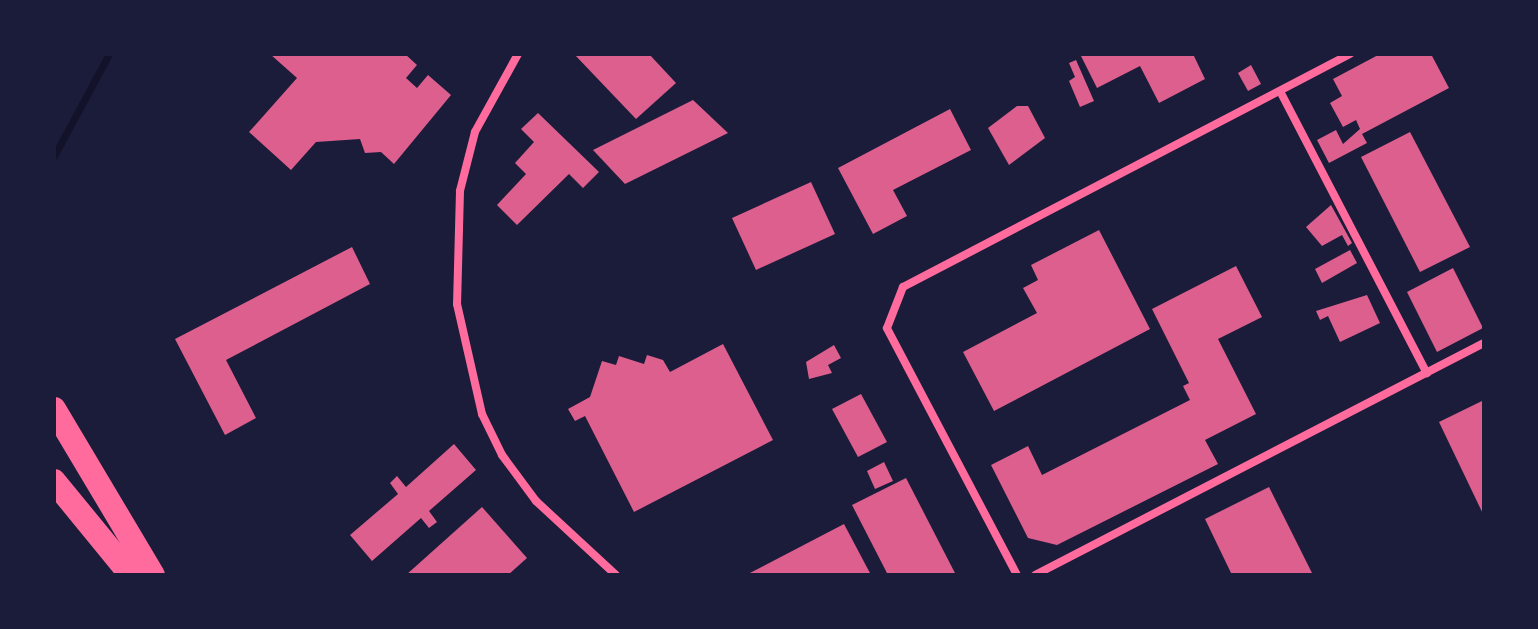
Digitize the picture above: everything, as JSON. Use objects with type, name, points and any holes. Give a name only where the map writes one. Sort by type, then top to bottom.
[{"type":"highway","points":[[54,409],[153,575]]},
{"type":"highway","points":[[54,481],[131,575]]},
{"type":"street","points":[[518,54],[471,147],[453,243],[457,304],[482,414],[502,455],[536,501],[616,575]]},
{"type":"street","points":[[1017,575],[887,328],[903,287],[1281,93],[1350,54]]},
{"type":"street","points":[[1281,93],[1427,373]]},
{"type":"street","points":[[1035,575],[1484,343]]},
{"type":"building","points":[[270,54],[405,54],[417,65],[406,78],[417,88],[428,75],[451,95],[394,164],[381,152],[365,153],[360,139],[316,142],[291,170],[249,132],[297,78]]},
{"type":"building","points":[[574,54],[649,54],[676,83],[636,119]]},
{"type":"building","points":[[1080,54],[1193,54],[1205,79],[1159,103],[1140,66],[1097,88]]},
{"type":"building","points":[[1380,54],[1431,54],[1449,88],[1362,134],[1367,143],[1329,163],[1317,140],[1336,130],[1343,144],[1360,129],[1356,120],[1343,127],[1330,103],[1342,96],[1333,79]]},
{"type":"building","points":[[1076,60],[1094,101],[1080,107],[1069,81],[1075,77],[1069,63]]},
{"type":"building","points":[[1251,65],[1261,84],[1248,91],[1238,73]]},
{"type":"building","points":[[693,100],[728,133],[625,184],[593,150]]},
{"type":"building","points":[[1017,106],[1028,106],[1045,138],[1009,165],[988,128]]},
{"type":"building","points":[[950,109],[971,150],[893,190],[907,216],[873,234],[838,168]]},
{"type":"building","points":[[538,113],[599,172],[583,188],[569,174],[517,225],[497,205],[526,174],[515,163],[534,142],[521,129]]},
{"type":"building","points":[[1410,132],[1470,247],[1420,272],[1361,157]]},
{"type":"building","points":[[811,182],[835,234],[756,270],[732,218]]},
{"type":"building","points":[[1331,205],[1352,243],[1348,246],[1342,235],[1322,246],[1306,227]]},
{"type":"building","points":[[1099,230],[1150,329],[994,411],[963,352],[1037,313],[1023,288],[1038,280],[1031,265]]},
{"type":"building","points":[[352,247],[370,284],[226,360],[256,418],[225,435],[175,339]]},
{"type":"building","points":[[1350,250],[1357,263],[1322,283],[1315,269]]},
{"type":"building","points":[[1236,266],[1262,317],[1218,339],[1256,414],[1205,440],[1218,464],[1057,545],[1028,538],[991,465],[1028,446],[1042,475],[1190,400],[1183,386],[1189,383],[1152,309]]},
{"type":"building","points":[[1453,268],[1483,328],[1437,352],[1407,292]]},
{"type":"building","points":[[1367,295],[1380,323],[1340,342],[1328,316],[1320,320],[1316,311]]},
{"type":"building","points":[[723,344],[773,440],[634,512],[585,416],[575,421],[568,409],[590,397],[602,361],[616,365],[619,356],[644,364],[647,355],[663,360],[670,372]]},
{"type":"building","points":[[834,345],[841,358],[828,365],[832,373],[809,379],[806,362]]},
{"type":"building","points":[[861,394],[887,442],[858,457],[832,409]]},
{"type":"building","points":[[1484,400],[1484,516],[1439,422]]},
{"type":"building","points":[[454,444],[476,470],[429,511],[437,522],[429,528],[421,518],[372,561],[350,535],[398,494],[390,483],[397,476],[406,487]]},
{"type":"building","points":[[884,462],[893,481],[875,489],[867,471]]},
{"type":"building","points":[[906,478],[956,575],[888,575],[852,505]]},
{"type":"building","points":[[1269,487],[1313,575],[1232,575],[1205,519]]},
{"type":"building","points":[[482,507],[527,558],[508,575],[406,575]]},
{"type":"building","points":[[844,524],[871,575],[746,575]]},
{"type":"waterway","points":[[54,156],[109,54]]}]
